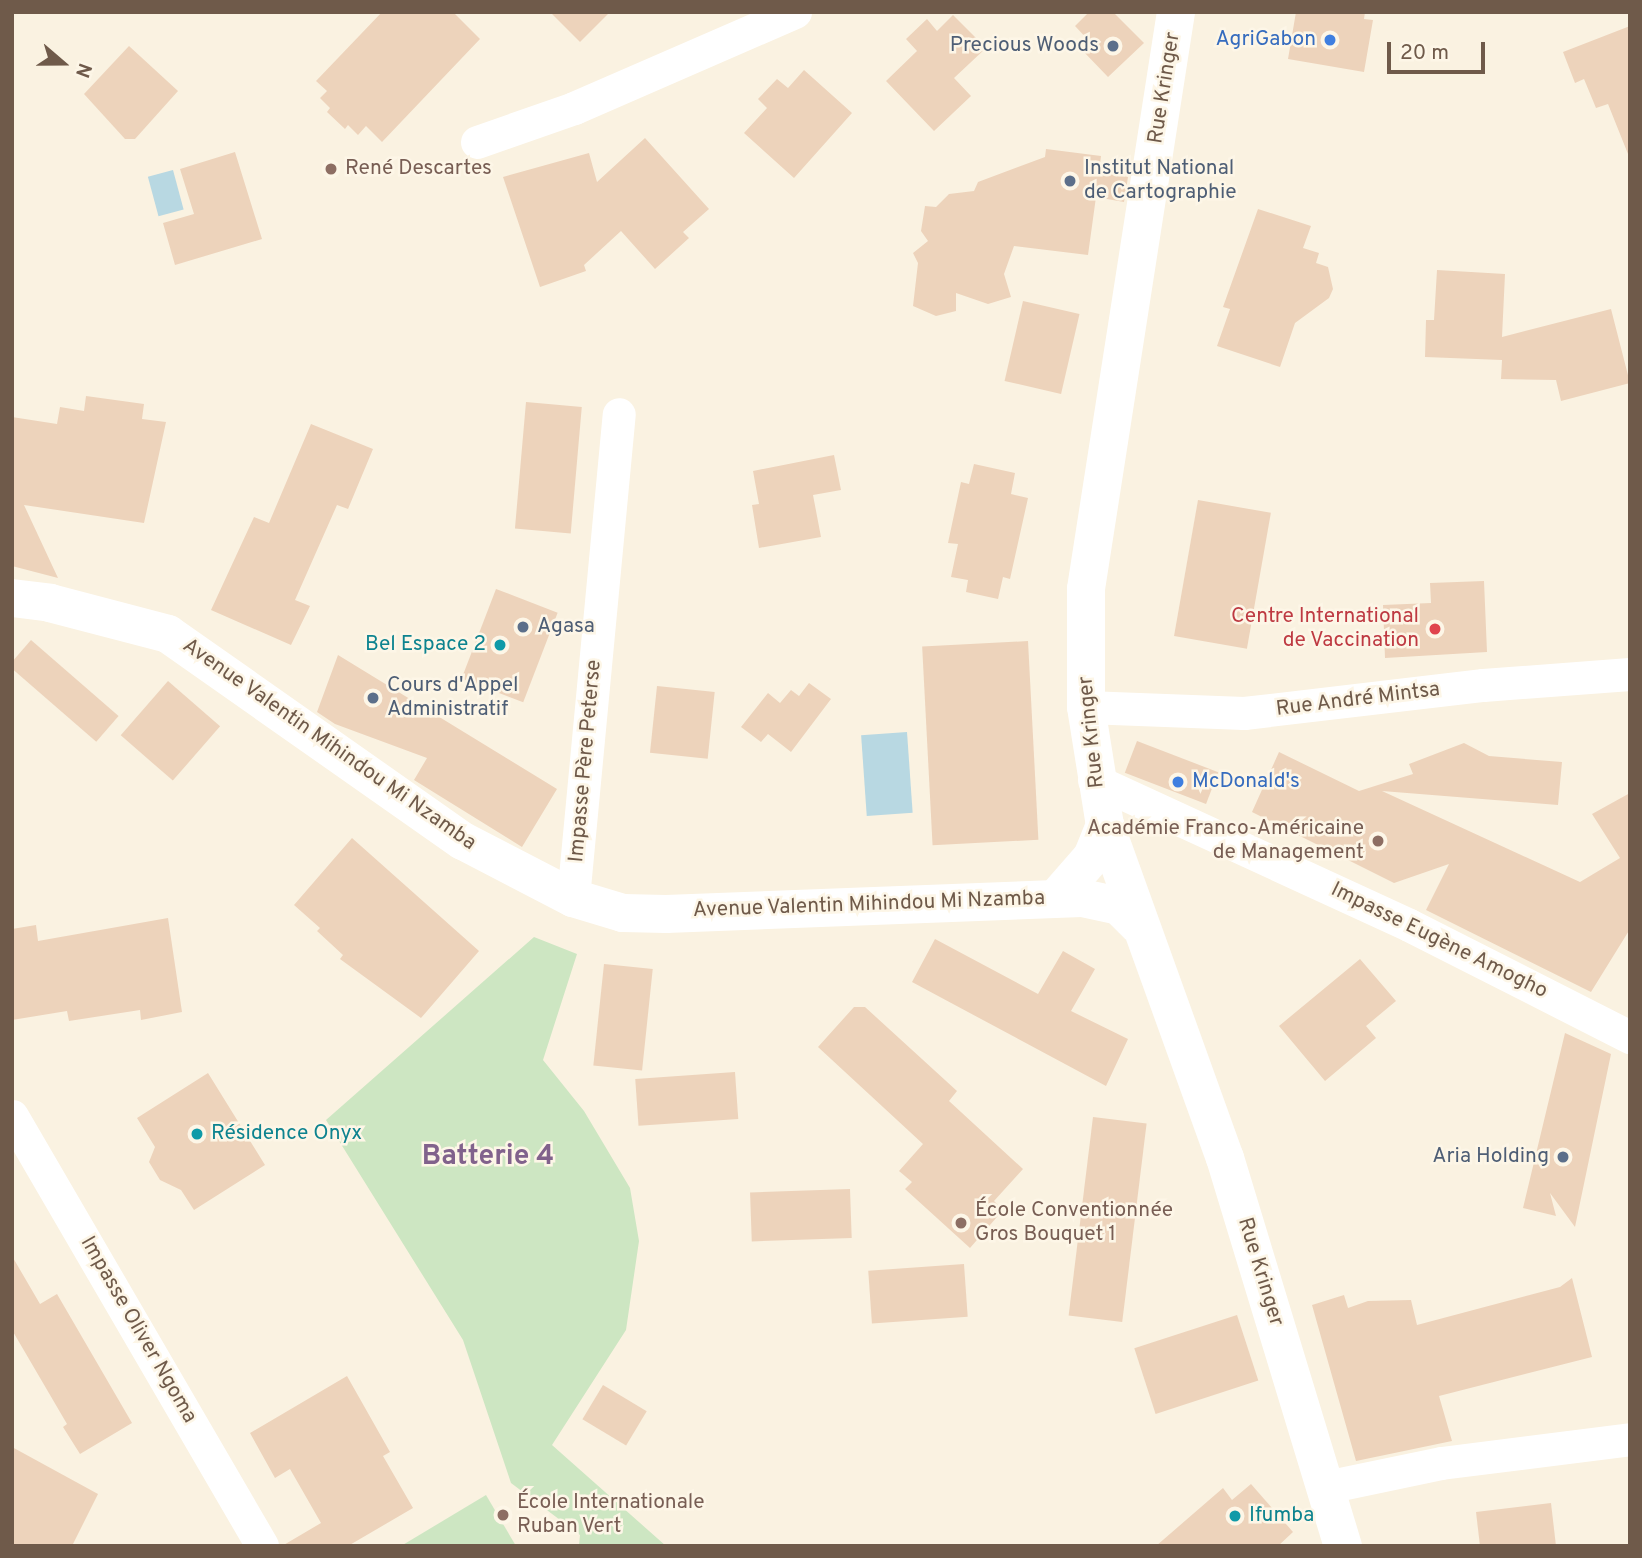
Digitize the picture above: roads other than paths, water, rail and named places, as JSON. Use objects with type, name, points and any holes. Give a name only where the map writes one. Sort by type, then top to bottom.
[{"type":"street","points":[[477,142],[574,108],[795,12]]},
{"type":"street","name":"Rue Kringer","points":[[1176,12],[1086,589],[1086,706],[1094,780],[1105,825],[1138,925],[1225,1158],[1343,1546]]},
{"type":"street","name":"Impasse Père Peterse","points":[[573,898],[619,414]]},
{"type":"street","name":"Avenue Valentin Mihindou Mi Nzamba","points":[[12,598],[50,603],[168,634],[463,841],[573,898],[623,913],[666,914],[1057,897],[1108,902],[1138,925]]},
{"type":"street","name":"Rue André Mintsa","points":[[1086,706],[1244,713],[1483,685],[1630,674]]},
{"type":"street","name":"Impasse Eugène Amogho","points":[[1094,780],[1409,925],[1630,1037]]},
{"type":"street","points":[[1057,897],[1092,857],[1105,825]]},
{"type":"street","name":"Impasse Oliver Ngoma","points":[[12,1116],[262,1546]]},
{"type":"street","points":[[1326,1487],[1441,1463],[1630,1439]]},
{"type":"water","points":[[173,170],[184,210],[158,216],[148,177]]},
{"type":"water","points":[[907,732],[913,813],[867,816],[861,735]]},
{"type":"place","name":"AgriGabon","points":[[1330,40]]},
{"type":"place","name":"Precious Woods","points":[[1113,46]]},
{"type":"place","name":"René Descartes","points":[[331,169]]},
{"type":"place","name":"Institut National de Cartographie","points":[[1070,181]]},
{"type":"place","name":"Agasa","points":[[523,627]]},
{"type":"place","name":"Centre International de Vaccination","points":[[1435,629]]},
{"type":"place","name":"Bel Espace 2","points":[[500,645]]},
{"type":"place","name":"Cours d'Appel Administratif","points":[[373,698]]},
{"type":"place","name":"McDonald's","points":[[1178,782]]},
{"type":"place","name":"Académie Franco-Américaine de Management","points":[[1378,841]]},
{"type":"place","name":"Résidence Onyx","points":[[197,1134]]},
{"type":"place","name":"Aria Holding","points":[[1563,1157]]},
{"type":"place","name":"École Conventionnée Gros Bouquet 1","points":[[961,1223]]},
{"type":"place","name":"École Internationale Ruban Vert","points":[[503,1515]]},
{"type":"place","name":"Ifumba","points":[[1235,1516]]},
{"type":"district","name":"Batterie 4","points":[[488,1157]]}]
